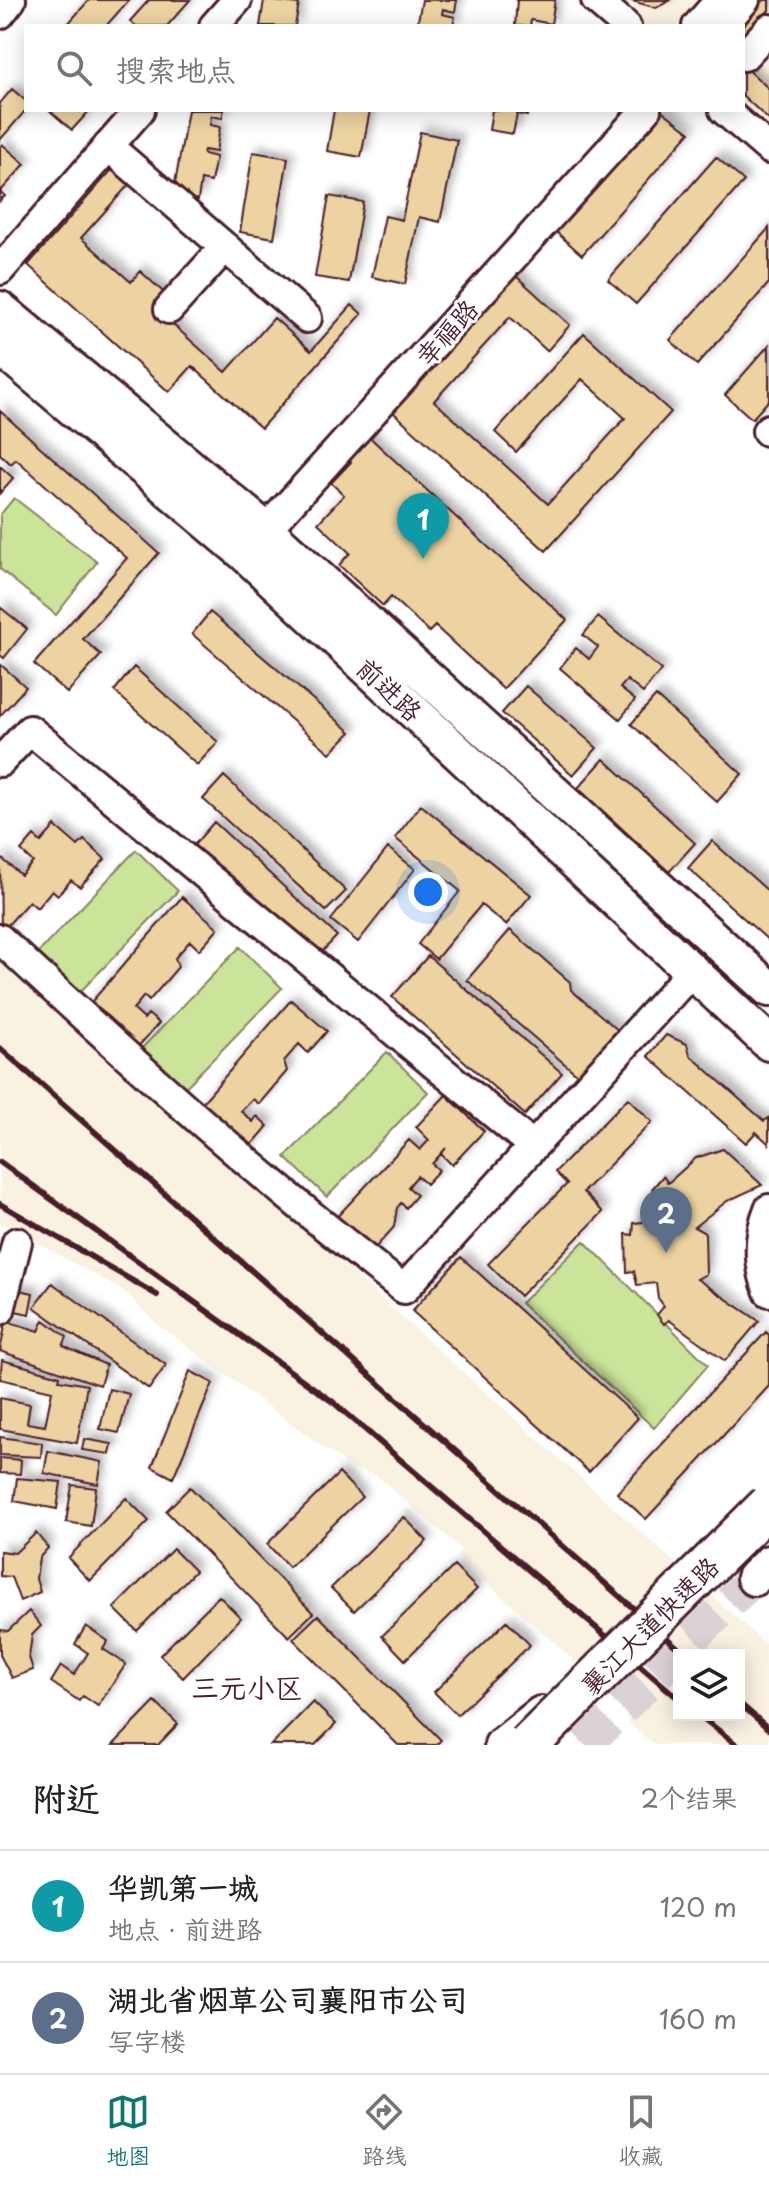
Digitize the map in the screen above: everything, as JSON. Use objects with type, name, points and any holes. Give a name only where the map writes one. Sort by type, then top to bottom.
[{"type":"highway","name":"襄江大道快速路","points":[[534,1729],[769,1505]]},
{"type":"highway","name":"襄江大道快速路","points":[[567,1745],[764,1562]]},
{"type":"main road","name":"前进路","points":[[0,309],[249,536],[769,989]]},
{"type":"main road","name":"前进路","points":[[0,347],[249,536],[769,1043]]},
{"type":"main road","points":[[716,1543],[769,1490]]},
{"type":"main road","points":[[502,1745],[534,1729]]},
{"type":"street","points":[[0,14],[11,0]]},
{"type":"street","points":[[216,24],[237,0]]},
{"type":"street","points":[[596,0],[624,24]]},
{"type":"street","points":[[699,24],[720,0]]},
{"type":"street","points":[[724,24],[745,0]]},
{"type":"street","points":[[745,55],[769,29]]},
{"type":"street","points":[[0,270],[138,112]]},
{"type":"street","name":"幸福路","points":[[249,536],[620,112]]},
{"type":"street","name":"幸福路","points":[[249,536],[644,112]]},
{"type":"street","points":[[726,112],[769,149]]},
{"type":"street","points":[[108,146],[307,318]]},
{"type":"street","points":[[169,309],[225,247]]},
{"type":"street","points":[[0,762],[30,730],[533,1146]]},
{"type":"street","points":[[0,939],[159,1088],[311,1218],[404,1289],[692,971]]},
{"type":"street","points":[[769,1209],[759,1252],[760,1269],[769,1292]]},
{"type":"street","points":[[0,1310],[17,1242]]},
{"type":"shaded area","points":[[612,0],[706,0],[685,24],[639,24]]},
{"type":"shaded area","points":[[761,0],[769,0],[769,140],[745,112],[745,24],[739,24]]},
{"type":"shaded area","points":[[0,956],[769,1647],[769,1745],[655,1745],[627,1722],[627,1711],[580,1666],[457,1556],[462,1550],[376,1475],[353,1469],[158,1325],[125,1292],[0,1222]]},
{"type":"green space","points":[[14,498],[97,562],[56,615],[0,569],[0,515]]},
{"type":"green space","points":[[136,850],[178,891],[76,996],[35,956]]},
{"type":"green space","points":[[240,947],[282,988],[180,1093],[138,1052]]},
{"type":"green space","points":[[387,1052],[428,1092],[327,1197],[285,1157]]},
{"type":"green space","points":[[584,1241],[708,1365],[654,1428],[521,1303]]},
{"type":"building","points":[[89,0],[129,0],[108,24],[68,24]]},
{"type":"building","points":[[149,0],[190,0],[169,24],[134,24],[130,21]]},
{"type":"building","points":[[264,0],[299,4],[295,24],[260,24]]},
{"type":"building","points":[[422,0],[457,0],[455,12],[443,9],[442,14],[455,17],[453,24],[417,24]]},
{"type":"building","points":[[517,0],[555,0],[551,24],[531,20],[530,24],[515,24]]},
{"type":"building","points":[[629,0],[671,0],[656,8]]},
{"type":"building","points":[[764,0],[769,0],[769,10],[745,37],[745,24],[742,24]]},
{"type":"building","points":[[745,67],[769,89],[769,120],[745,98]]},
{"type":"building","points":[[12,89],[24,99],[24,112],[0,140],[0,103]]},
{"type":"building","points":[[51,112],[88,112],[72,130]]},
{"type":"building","points":[[188,112],[224,112],[222,118],[211,116],[210,125],[220,127],[216,152],[204,150],[203,154],[216,157],[211,182],[201,180],[198,200],[173,195]]},
{"type":"building","points":[[334,112],[370,112],[361,157],[327,151]]},
{"type":"building","points":[[492,112],[528,112],[527,116],[517,114],[513,134],[489,130]]},
{"type":"building","points":[[659,112],[690,132],[582,255],[555,231]]},
{"type":"building","points":[[420,132],[457,140],[440,222],[419,217],[405,284],[372,277],[385,216],[402,220]]},
{"type":"building","points":[[2,144],[25,164],[0,192],[0,147]]},
{"type":"building","points":[[253,152],[288,158],[274,238],[240,232]]},
{"type":"building","points":[[716,157],[744,181],[636,304],[608,280]]},
{"type":"building","points":[[116,165],[133,180],[81,238],[131,282],[140,271],[171,299],[160,313],[226,372],[274,318],[311,351],[352,305],[362,314],[261,428],[192,366],[169,392],[28,265]]},
{"type":"building","points":[[329,196],[363,202],[349,282],[315,277]]},
{"type":"building","points":[[769,228],[769,283],[697,365],[670,340]]},
{"type":"building","points":[[505,266],[570,325],[547,351],[510,317],[434,401],[548,504],[625,418],[582,379],[516,452],[495,432],[584,333],[671,412],[546,551],[383,403]]},
{"type":"building","points":[[769,345],[769,400],[752,419],[725,395]]},
{"type":"building","points":[[0,411],[159,553],[83,639],[101,655],[67,693],[34,664],[127,558],[16,459],[11,464],[0,454]]},
{"type":"building","points":[[364,432],[567,620],[503,689],[435,626],[429,632],[391,597],[383,606],[339,565],[350,553],[318,523],[344,495],[331,483],[351,462],[343,455]]},
{"type":"building","points":[[0,466],[13,478],[0,493]]},
{"type":"building","points":[[0,607],[27,629],[4,658],[0,655]]},
{"type":"building","points":[[210,612],[351,732],[330,753],[192,634]]},
{"type":"building","points":[[598,617],[661,670],[643,693],[627,680],[620,688],[635,700],[620,719],[560,668],[576,648],[589,659],[598,647],[583,635]]},
{"type":"building","points":[[0,664],[26,687],[0,716]]},
{"type":"building","points":[[134,667],[218,742],[197,765],[114,691]]},
{"type":"building","points":[[526,686],[597,748],[573,775],[502,713]]},
{"type":"building","points":[[656,696],[742,774],[717,802],[631,724]]},
{"type":"building","points":[[604,759],[695,843],[669,872],[578,788]]},
{"type":"building","points":[[224,776],[346,891],[326,911],[203,799]]},
{"type":"building","points":[[421,805],[531,895],[506,925],[481,905],[436,959],[418,944],[460,891],[395,838]]},
{"type":"building","points":[[214,822],[337,936],[317,957],[194,845]]},
{"type":"building","points":[[55,826],[78,846],[84,840],[105,859],[80,887],[71,880],[58,895],[52,890],[37,908],[29,901],[1,933],[0,857],[21,875],[33,862],[21,851],[34,836],[41,842]]},
{"type":"building","points":[[712,841],[769,892],[769,941],[688,868]]},
{"type":"building","points":[[388,848],[415,869],[358,942],[331,920]]},
{"type":"building","points":[[182,897],[218,928],[199,950],[190,941],[175,958],[178,967],[149,1001],[144,996],[133,1009],[144,1019],[148,1014],[159,1023],[136,1049],[87,1007]]},
{"type":"building","points":[[510,930],[570,982],[571,990],[619,1031],[580,1077],[467,980]]},
{"type":"building","points":[[428,956],[562,1073],[525,1115],[392,997]]},
{"type":"building","points":[[291,1000],[327,1031],[308,1053],[299,1044],[284,1061],[287,1071],[259,1104],[253,1099],[241,1111],[253,1122],[257,1116],[268,1126],[245,1153],[196,1110]]},
{"type":"building","points":[[666,1035],[687,1044],[690,1055],[764,1121],[769,1118],[769,1144],[756,1132],[746,1143],[648,1056]]},
{"type":"building","points":[[446,1095],[484,1131],[452,1165],[441,1154],[446,1148],[432,1164],[439,1170],[426,1184],[417,1176],[408,1187],[417,1195],[406,1208],[401,1203],[397,1208],[394,1227],[368,1256],[332,1222],[409,1140],[420,1150],[429,1140],[416,1127]]},
{"type":"building","points":[[628,1098],[652,1122],[583,1192],[603,1212],[520,1296],[488,1264],[567,1184],[555,1172]]},
{"type":"building","points":[[723,1149],[762,1185],[727,1201],[694,1227],[705,1233],[706,1274],[697,1279],[759,1321],[725,1361],[669,1320],[664,1324],[657,1315],[664,1306],[658,1298],[656,1283],[637,1285],[634,1271],[627,1272],[626,1234],[633,1235],[634,1223],[653,1221],[659,1196],[652,1189],[663,1176],[668,1183],[696,1158]]},
{"type":"building","points":[[461,1257],[638,1418],[589,1472],[412,1311]]},
{"type":"building","points":[[52,1283],[166,1365],[149,1389],[34,1307]]},
{"type":"building","points":[[11,1288],[33,1293],[29,1314],[6,1309]]},
{"type":"building","points":[[44,1320],[67,1337],[63,1346],[106,1365],[100,1385],[0,1351],[6,1321],[39,1331]]},
{"type":"building","points":[[766,1332],[769,1335],[769,1386],[646,1519],[617,1493]]},
{"type":"building","points":[[2,1360],[60,1376],[59,1380],[87,1385],[77,1443],[0,1429],[0,1398],[30,1404],[27,1423],[45,1426],[52,1391],[0,1379]]},
{"type":"building","points":[[190,1371],[213,1383],[173,1478],[152,1467]]},
{"type":"building","points":[[109,1389],[129,1394],[119,1433],[100,1429]]},
{"type":"building","points":[[0,1437],[42,1443],[41,1457],[0,1455]]},
{"type":"building","points":[[84,1439],[112,1444],[110,1454],[82,1450]]},
{"type":"building","points":[[48,1451],[102,1462],[98,1484],[44,1473]]},
{"type":"building","points":[[0,1458],[21,1460],[20,1474],[0,1473]]},
{"type":"building","points":[[339,1473],[362,1497],[289,1567],[267,1544]]},
{"type":"building","points":[[17,1478],[61,1482],[57,1509],[14,1501]]},
{"type":"building","points":[[72,1485],[96,1488],[91,1526],[66,1522]]},
{"type":"building","points":[[190,1487],[313,1613],[289,1637],[166,1511]]},
{"type":"building","points":[[126,1498],[149,1521],[90,1581],[68,1558]]},
{"type":"building","points":[[404,1517],[427,1541],[354,1611],[331,1588]]},
{"type":"building","points":[[36,1533],[48,1548],[39,1558],[36,1579],[40,1592],[20,1601],[11,1577],[0,1576],[0,1551],[15,1553]]},
{"type":"building","points":[[173,1549],[195,1571],[137,1631],[114,1608]]},
{"type":"building","points":[[454,1566],[477,1589],[405,1660],[382,1636]]},
{"type":"building","points":[[219,1596],[241,1618],[183,1678],[160,1655]]},
{"type":"building","points":[[29,1611],[41,1626],[32,1635],[29,1657],[33,1670],[12,1678],[0,1655],[0,1630],[8,1631]]},
{"type":"building","points":[[318,1615],[441,1740],[436,1745],[398,1745],[293,1639]]},
{"type":"building","points":[[507,1621],[530,1645],[457,1715],[434,1692]]},
{"type":"building","points":[[86,1626],[108,1641],[103,1649],[126,1664],[98,1706],[83,1696],[79,1701],[51,1682],[61,1666],[74,1675],[88,1653],[75,1644]]},
{"type":"building","points":[[155,1702],[178,1724],[158,1745],[113,1745]]},
{"type":"building","points":[[313,1702],[336,1724],[315,1745],[271,1745]]},
{"type":"tunnel","points":[[585,1745],[754,1578]]},
{"type":"railway","points":[[0,1048],[679,1649]]},
{"type":"railway","points":[[0,1162],[333,1402],[673,1694]]},
{"type":"railway","points":[[0,1204],[157,1295]]},
{"type":"railway","points":[[745,1708],[769,1729]]},
{"type":"railway","points":[[707,1721],[737,1745]]},
{"type":"place","name":"华凯第一城","points":[[423,559]]},
{"type":"place","name":"湖北省烟草公司襄阳市公司","points":[[666,1253]]},
{"type":"district","name":"三元小区","points":[[247,1686]]}]
